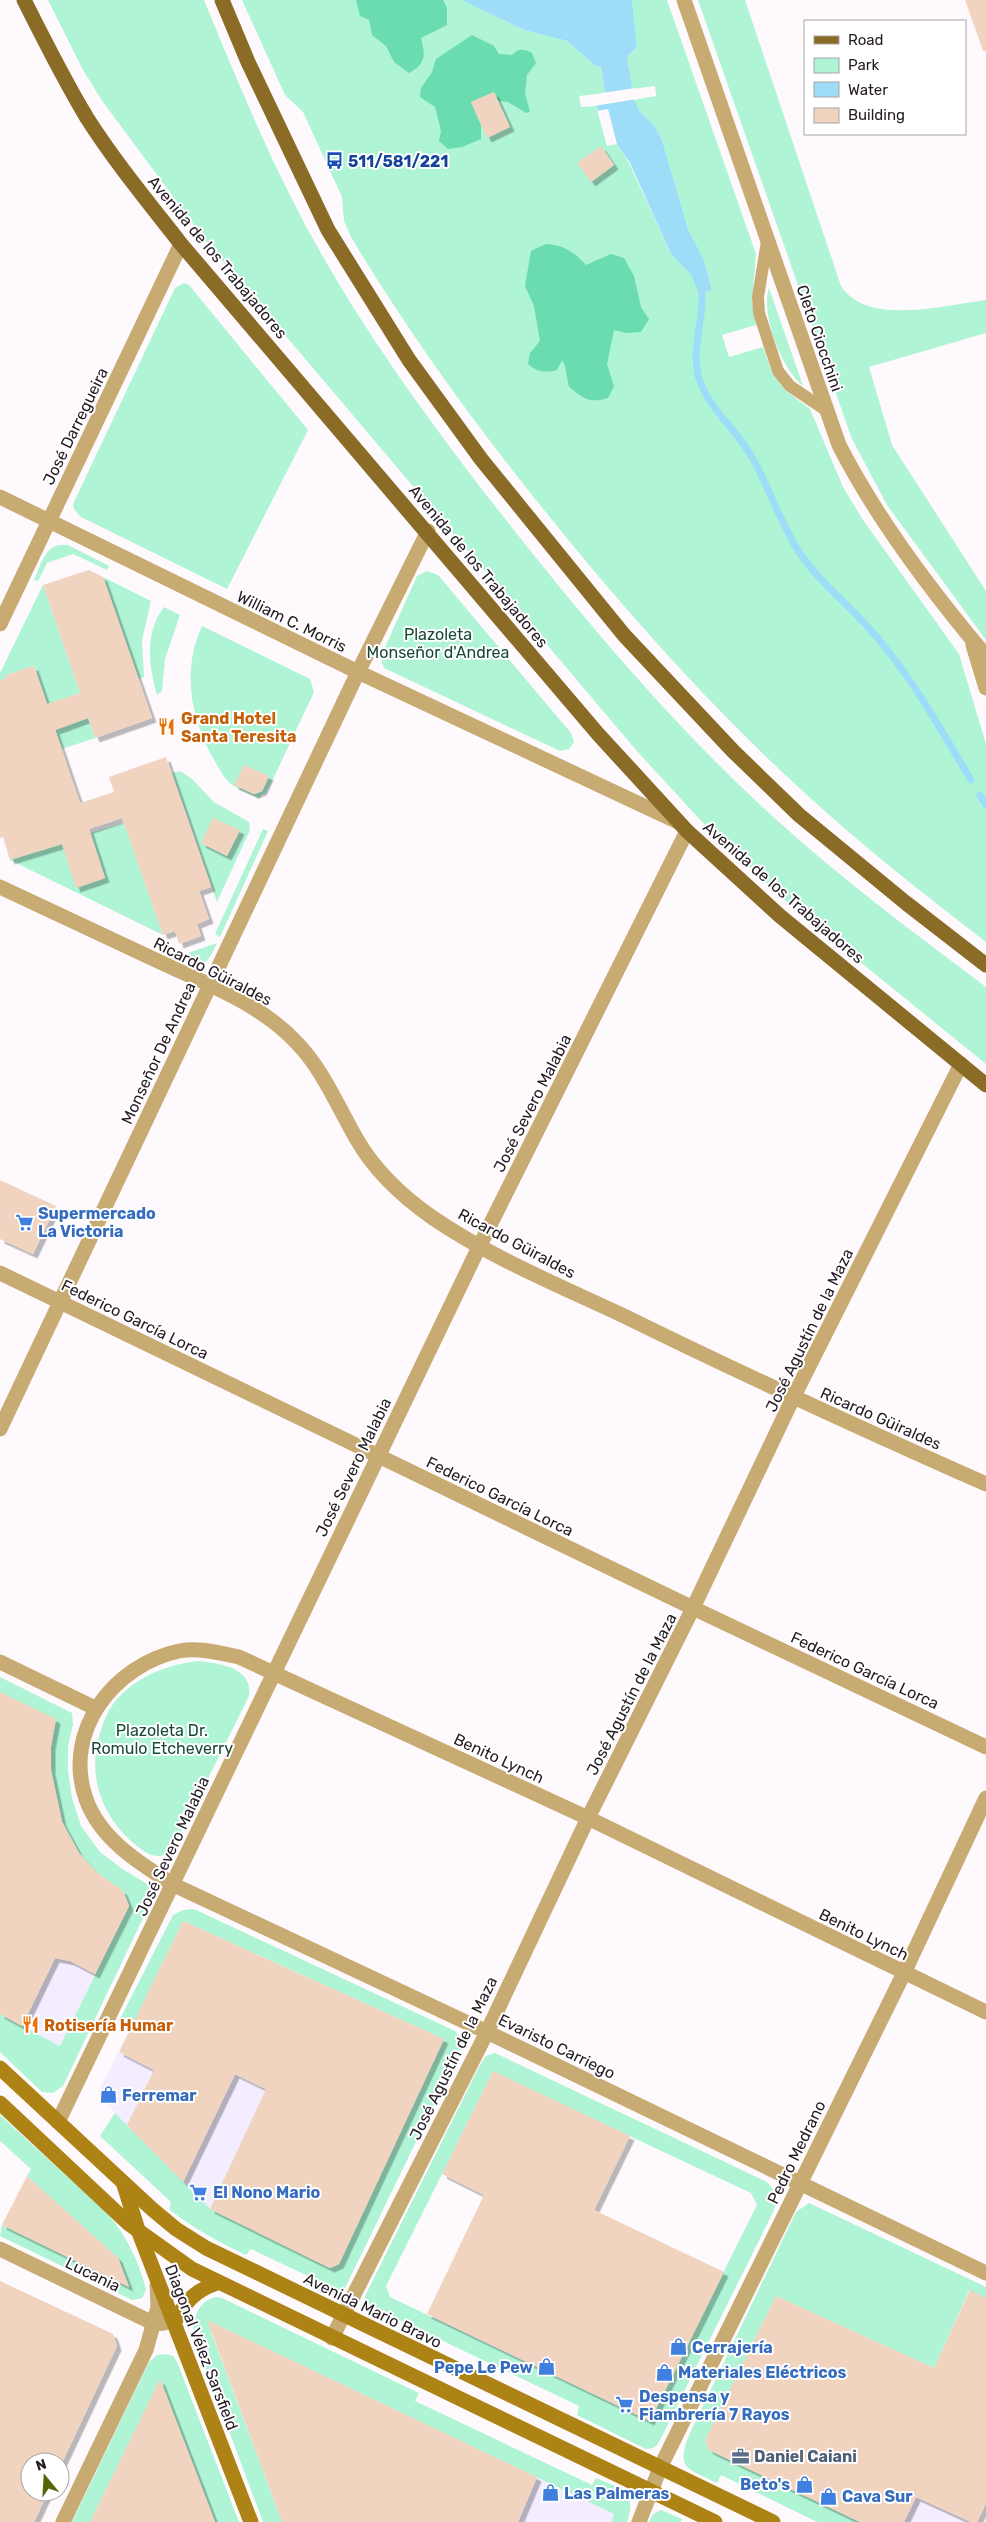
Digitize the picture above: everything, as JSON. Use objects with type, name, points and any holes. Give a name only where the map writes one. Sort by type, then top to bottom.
[{"type":"main road","name":"Avenida de los Trabajadores","points":[[24,0],[54,60],[88,119],[129,178],[181,244],[428,531],[598,734],[684,826],[780,916],[986,1085]]},
{"type":"main road","points":[[222,0],[248,62],[328,230],[409,360],[481,459],[624,635],[733,751],[799,815],[986,965]]},
{"type":"main road","name":"Avenida Mario Bravo","points":[[0,2068],[124,2184],[176,2229],[206,2248],[773,2522]]},
{"type":"main road","points":[[0,2103],[138,2230],[169,2254],[217,2283],[714,2522]]},
{"type":"main road","name":"Diagonal Vélez Sarsfield","points":[[124,2184],[138,2230],[156,2278],[251,2522]]},
{"type":"main road","points":[[174,2323],[186,2300],[203,2288],[217,2283]]},
{"type":"street","name":"Cleto Ciocchini","points":[[684,0],[840,445],[864,492],[986,656]]},
{"type":"street","name":"José Darregueira","points":[[0,624],[181,244]]},
{"type":"street","name":"William C. Morris","points":[[0,497],[358,672],[684,826]]},
{"type":"street","name":"Monseñor De Andrea","points":[[0,1429],[358,672],[428,531]]},
{"type":"street","points":[[972,639],[986,688]]},
{"type":"street","name":"José Severo Malabia","points":[[58,2122],[174,1884],[273,1673],[684,826]]},
{"type":"street","name":"Ricardo Güiraldes","points":[[0,887],[250,1006],[297,1042],[327,1082],[358,1141],[383,1174],[406,1197],[479,1247],[794,1398],[986,1484]]},
{"type":"street","name":"José Agustín de la Maza","points":[[332,2338],[487,2032],[588,1818],[693,1608],[794,1398],[961,1064]]},
{"type":"street","name":"Federico García Lorca","points":[[0,1273],[693,1608],[986,1747]]},
{"type":"street","name":"Benito Lynch","points":[[95,1708],[112,1686],[133,1670],[155,1658],[181,1651],[208,1650],[239,1657],[588,1818],[986,2012]]},
{"type":"street","points":[[0,1662],[95,1708]]},
{"type":"street","name":"Evaristo Carriego","points":[[95,1708],[80,1755],[80,1777],[86,1799],[99,1823],[116,1843],[135,1860],[174,1884],[800,2182],[986,2274]]},
{"type":"street","name":"Pedro Medrano","points":[[639,2522],[660,2468],[904,1972],[986,1798]]},
{"type":"street","name":"Lucania","points":[[0,2249],[155,2324],[174,2323]]},
{"type":"street","points":[[63,2522],[146,2350],[155,2324],[158,2307],[156,2278]]},
{"type":"lane","points":[[767,241],[758,297],[759,313],[778,371],[790,386],[827,411]]},
{"type":"shaded area","points":[[57,1954],[95,1974],[60,2046],[22,2026]]},
{"type":"shaded area","points":[[119,2052],[154,2070],[127,2125],[103,2101],[99,2090]]},
{"type":"shaded area","points":[[235,2075],[266,2090],[210,2209],[183,2182]]},
{"type":"shaded area","points":[[537,2477],[615,2514],[612,2522],[518,2522]]},
{"type":"shaded area","points":[[916,2497],[971,2522],[904,2522]]},
{"type":"green space","points":[[48,0],[204,0],[269,151],[313,239],[359,316],[435,427],[517,534],[579,610],[642,684],[709,755],[744,790],[830,866],[986,987],[986,1064],[790,905],[704,824],[636,750],[209,245],[103,102],[83,70]]},
{"type":"green space","points":[[242,0],[461,0],[524,30],[567,41],[597,67],[601,66],[605,93],[579,96],[581,107],[596,106],[607,146],[617,144],[629,163],[671,254],[691,275],[699,294],[712,289],[704,260],[688,229],[662,140],[654,125],[640,112],[634,100],[656,96],[655,86],[632,89],[627,57],[637,47],[632,0],[667,0],[756,254],[752,301],[756,325],[722,335],[729,357],[763,347],[772,373],[786,391],[810,409],[843,487],[863,520],[959,654],[986,744],[986,942],[873,853],[808,796],[735,726],[633,616],[536,500],[439,372],[351,237],[344,221],[342,197],[303,112],[285,95]]},
{"type":"green space","points":[[356,0],[443,0],[447,8],[447,25],[421,38],[424,54],[422,62],[409,73],[394,62],[386,46],[372,35],[369,20],[360,16]]},
{"type":"green space","points":[[698,0],[745,0],[841,286],[853,299],[869,306],[888,310],[929,309],[986,300],[986,333],[869,367],[892,445],[986,591],[986,640],[887,505],[852,439]]},
{"type":"green space","points":[[472,35],[494,46],[499,54],[512,55],[521,50],[532,53],[536,63],[527,75],[525,93],[530,112],[526,113],[508,102],[498,101],[494,92],[471,102],[481,125],[481,139],[462,147],[448,149],[439,141],[441,131],[435,107],[420,97],[421,88],[432,72],[436,59]]},
{"type":"green space","points":[[546,244],[568,250],[586,265],[611,254],[624,258],[634,276],[641,307],[649,319],[641,332],[626,333],[614,330],[607,364],[614,386],[608,398],[602,400],[587,399],[569,387],[562,360],[557,370],[541,371],[534,369],[528,364],[530,353],[540,341],[534,306],[525,286],[531,251]]},
{"type":"green space","points":[[184,283],[189,285],[308,430],[227,589],[81,517],[74,509],[73,504],[175,288]]},
{"type":"green space","points":[[769,288],[803,386],[795,378],[781,355],[770,326],[767,299]]},
{"type":"green space","points":[[59,545],[68,545],[109,566],[107,570],[73,554],[47,563],[38,581],[34,580],[46,554]]},
{"type":"green space","name":"Plazoleta Monseñor d'Andrea","points":[[427,571],[438,575],[571,733],[574,742],[569,749],[560,751],[384,668],[381,659],[382,654],[417,576]]},
{"type":"green space","points":[[103,577],[151,601],[142,640],[144,677],[139,679]]},
{"type":"green space","points":[[43,585],[80,693],[55,702],[63,727],[88,718],[95,738],[62,749],[34,666],[6,675],[35,762],[0,748],[0,673]]},
{"type":"green space","points":[[164,607],[180,615],[165,659],[162,691],[157,695],[150,661],[150,650],[153,628]]},
{"type":"green space","points":[[202,626],[310,679],[314,692],[266,794],[261,795],[260,799],[237,788],[227,780],[218,768],[205,742],[194,709],[191,693],[192,659]],"holes":[[[244,765],[269,776],[262,791],[254,794],[235,785]]]},
{"type":"green space","points":[[180,771],[192,779],[214,802],[249,822],[250,830],[217,902],[172,773]]},
{"type":"green space","points":[[48,803],[77,887],[105,878],[90,833],[124,823],[163,935],[10,860]]},
{"type":"green space","points":[[263,829],[268,831],[220,937],[215,934]]},
{"type":"green space","points":[[217,943],[206,962],[201,964],[191,963],[176,957]]},
{"type":"green space","name":"Plazoleta Dr. Romulo Etcheverry","points":[[197,1661],[233,1668],[246,1679],[249,1686],[249,1696],[173,1849],[164,1855],[150,1855],[125,1834],[114,1822],[106,1808],[96,1778],[97,1746],[109,1711],[118,1698],[130,1687],[157,1671]]},
{"type":"green space","points":[[0,1677],[72,1713],[73,1724],[68,1747],[68,1770],[72,1798],[81,1826],[100,1852],[147,1884],[153,1897],[63,2086],[53,2093],[42,2092],[0,2052],[0,2014],[60,2046],[129,1906],[123,1891],[96,1872],[79,1853],[62,1822],[51,1770],[51,1746],[55,1720],[0,1692]]},
{"type":"green space","points":[[194,1909],[455,2031],[460,2038],[460,2051],[345,2288],[340,2291],[325,2293],[320,2291],[305,2284],[308,2276],[251,2249],[246,2255],[216,2240],[178,2216],[169,2209],[171,2202],[100,2136],[115,2113],[210,2209],[330,2268],[339,2264],[444,2039],[183,1921],[132,2027],[119,2021],[173,1915],[183,1910]]},
{"type":"green space","points":[[495,2053],[765,2181],[774,2191],[776,2202],[774,2210],[658,2444],[653,2448],[646,2449],[577,2415],[579,2406],[395,2318],[391,2325],[381,2321],[366,2308],[365,2296],[486,2056]],"holes":[[[493,2072],[751,2193],[757,2205],[649,2421],[390,2297],[386,2286]]]},
{"type":"green space","points":[[0,2115],[109,2215],[127,2241],[136,2260],[146,2290],[142,2298],[132,2300],[0,2236],[2,2225],[117,2281],[125,2277],[118,2258],[27,2176],[31,2169],[0,2141]]},
{"type":"green space","points":[[809,2203],[986,2287],[986,2298],[969,2291],[934,2368],[776,2296],[705,2441],[709,2450],[860,2522],[817,2522],[721,2475],[717,2483],[691,2470],[684,2461],[690,2433],[796,2212]]},
{"type":"green space","points":[[216,2297],[222,2298],[419,2393],[415,2401],[592,2485],[596,2478],[620,2489],[629,2497],[630,2512],[627,2522],[612,2522],[614,2514],[215,2324],[211,2332],[282,2522],[263,2522],[193,2335],[194,2322],[201,2306]]},
{"type":"green space","points":[[166,2354],[173,2356],[177,2362],[239,2522],[215,2522],[164,2389],[157,2386],[90,2522],[72,2522],[149,2362],[157,2355]]},
{"type":"green space","points":[[661,2510],[682,2519],[681,2522],[649,2522],[653,2514]]},
{"type":"water","points":[[461,0],[632,0],[637,47],[627,57],[634,100],[640,112],[654,125],[662,140],[688,229],[704,260],[712,290],[699,294],[691,275],[671,254],[630,163],[617,144],[608,109],[598,111],[596,106],[605,93],[601,66],[597,67],[567,41],[524,30]]},
{"type":"pier","points":[[635,88],[637,99],[594,106],[602,93]]},
{"type":"building","points":[[965,0],[986,0],[986,51],[983,51]]},
{"type":"building","points":[[494,92],[510,127],[487,138],[471,102]]},
{"type":"building","points":[[601,146],[614,165],[591,182],[577,163]]},
{"type":"building","points":[[89,570],[103,577],[152,718],[95,738],[88,718],[55,730],[80,803],[114,792],[109,777],[166,757],[211,887],[199,891],[209,919],[197,924],[201,936],[179,944],[175,931],[163,935],[122,818],[89,829],[105,878],[76,888],[62,844],[10,860],[3,837],[0,838],[0,680],[7,678],[6,675],[34,666],[47,704],[80,693],[43,585]]},
{"type":"building","points":[[244,765],[269,776],[262,791],[254,794],[234,785]]},
{"type":"building","points":[[213,818],[240,830],[227,856],[201,843]]},
{"type":"building","name":"Supermercado La Victoria","points":[[0,1180],[56,1206],[33,1254],[0,1239]]},
{"type":"building","points":[[0,1692],[56,1719],[51,1746],[51,1770],[62,1822],[79,1853],[96,1872],[123,1891],[129,1906],[95,1974],[70,1961],[55,1958],[22,2026],[0,2014]]},
{"type":"building","points":[[183,1921],[444,2039],[339,2264],[330,2268],[210,2209],[266,2089],[235,2074],[183,2182],[127,2125],[154,2070],[119,2052]]},
{"type":"building","points":[[493,2071],[630,2136],[594,2210],[724,2272],[650,2421],[427,2314],[484,2195],[442,2174]]},
{"type":"building","points":[[27,2176],[118,2258],[129,2287],[2,2225]]},
{"type":"building","points":[[0,2281],[113,2334],[117,2346],[67,2452],[20,2452],[20,2502],[43,2502],[34,2522],[0,2522]]},
{"type":"building","points":[[970,2290],[986,2298],[986,2503],[977,2522],[971,2522],[916,2497],[904,2522],[860,2522],[709,2450],[705,2440],[776,2296],[934,2368]]},
{"type":"building","points":[[207,2320],[537,2477],[518,2522],[282,2522]]},
{"type":"building","points":[[160,2379],[215,2522],[90,2522],[117,2467]]},
{"type":"waterway","points":[[701,285],[702,308],[696,364],[698,375],[707,397],[750,454],[799,552],[818,576],[870,629],[893,657],[928,709],[971,780]]},
{"type":"waterway","points":[[980,795],[986,805]]},
{"type":"place","name":"511/581/221","points":[[334,161]]},
{"type":"place","name":"Grand Hotel Santa Teresita","points":[[167,727]]},
{"type":"place","name":"Supermercado La Victoria","points":[[24,1222]]},
{"type":"place","name":"Rotisería Humar","points":[[30,2025]]},
{"type":"place","name":"Ferremar","points":[[108,2095]]},
{"type":"place","name":"El Nono Mario","points":[[199,2192]]},
{"type":"place","name":"Cerrajería","points":[[678,2347]]},
{"type":"place","name":"Pepe Le Pew","points":[[547,2367]]},
{"type":"place","name":"Materiales Eléctricos","points":[[664,2372]]},
{"type":"place","name":"Despensa y Fiambrería 7 Rayos","points":[[625,2405]]},
{"type":"place","name":"Daniel Caiani","points":[[740,2456]]},
{"type":"place","name":"Beto's","points":[[804,2484]]},
{"type":"place","name":"Las Palmeras","points":[[550,2493]]},
{"type":"place","name":"Cava Sur","points":[[828,2496]]}]
